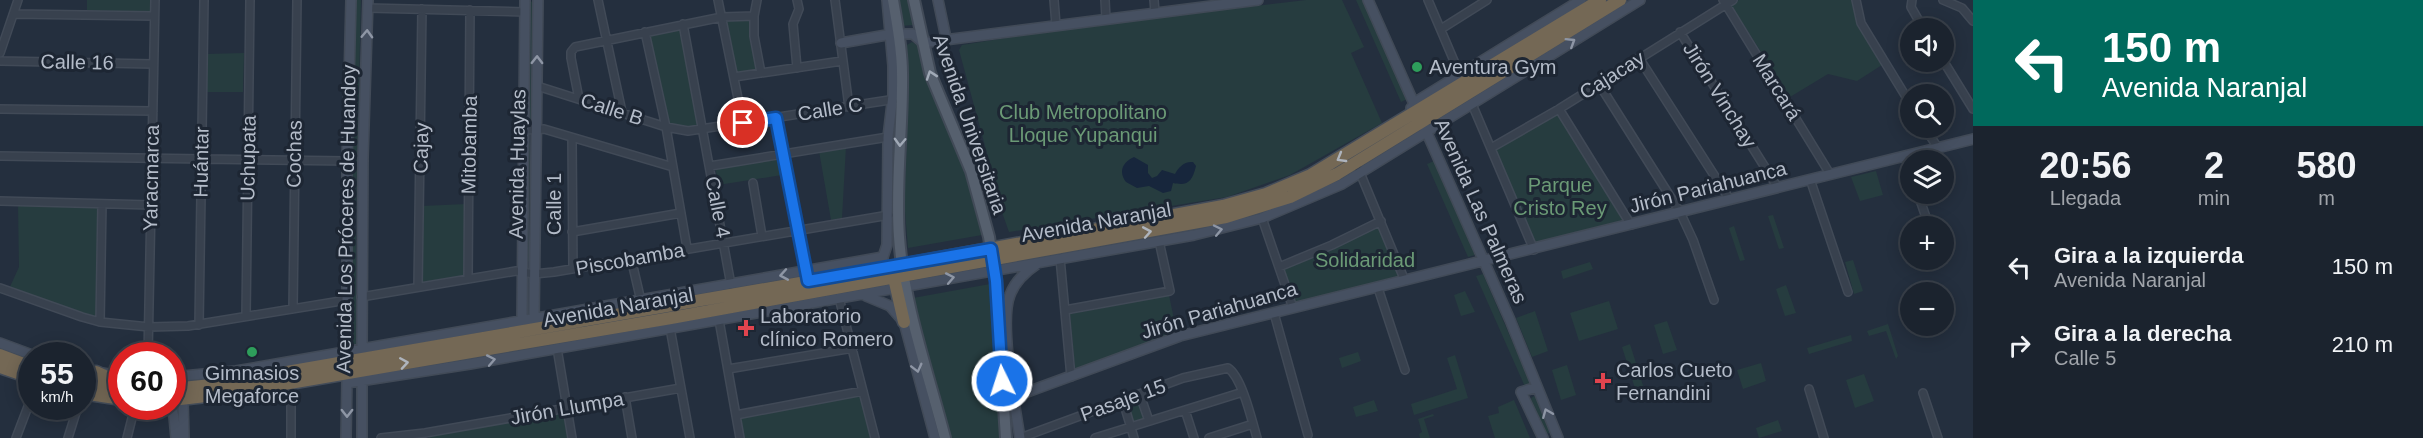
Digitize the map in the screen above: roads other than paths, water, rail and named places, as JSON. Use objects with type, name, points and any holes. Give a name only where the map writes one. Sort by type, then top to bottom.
[{"type":"highway","name":"Avenida Naranjal","points":[[1420,117],[1599,0]]},
{"type":"highway","name":"Avenida Naranjal","points":[[993,260],[1266,194],[1311,175],[1420,117],[1620,0]]},
{"type":"highway","name":"Avenida Naranjal","points":[[362,364],[671,318],[900,279],[1226,217],[1290,197],[1358,168],[1405,125]]},
{"type":"highway","name":"Avenida Naranjal","points":[[186,388],[347,367],[534,324],[883,263],[900,279]]},
{"type":"highway","points":[[900,279],[904,322]]},
{"type":"highway","points":[[0,356],[18,362]]},
{"type":"highway","points":[[0,367],[18,373]]},
{"type":"highway","name":"Avenida Naranjal","points":[[186,399],[289,383],[347,367]]},
{"type":"highway","points":[[96,372],[108,378]]},
{"type":"main road","name":"Avenida Los Próceres de Huandoy","points":[[346,438],[346,226],[351,0]]},
{"type":"main road","name":"Avenida Huaylas","points":[[522,321],[525,0]]},
{"type":"main road","name":"Avenida Huaylas","points":[[534,324],[538,0]]},
{"type":"main road","name":"Avenida Universitaria","points":[[887,0],[902,73],[888,138],[892,214],[900,279],[936,429]]},
{"type":"main road","name":"Avenida Universitaria","points":[[893,0],[895,34]]},
{"type":"main road","name":"Avenida Universitaria","points":[[914,0],[922,42],[940,99],[971,171],[993,260],[1009,399],[1020,438]]},
{"type":"main road","name":"Avenida Universitaria","points":[[938,0],[946,38]]},
{"type":"main road","points":[[841,43],[895,34],[913,34],[922,42],[1106,19],[1200,4],[1258,0]]},
{"type":"main road","name":"Avenida Las Palmeras","points":[[1368,0],[1510,320],[1558,438]]},
{"type":"main road","name":"Avenida Naranjal","points":[[362,364],[557,348],[860,295],[900,279],[993,260],[1041,261],[1229,228],[1262,218],[1320,195],[1358,168],[1420,117],[1460,75],[1581,0]]},
{"type":"main road","name":"Avenida Naranjal","points":[[1420,117],[1472,104],[1640,0]]},
{"type":"main road","name":"Avenida Los Próceres de Huandoy","points":[[362,438],[361,297],[368,4]]},
{"type":"main road","name":"Avenida Universitaria","points":[[883,263],[892,214],[897,99]]},
{"type":"main road","name":"Jirón Pariahuanca","points":[[1930,150],[1973,139]]},
{"type":"main road","name":"Jirón Pariahuanca","points":[[1009,399],[1180,336],[1900,157]]},
{"type":"main road","points":[[346,226],[362,226]]},
{"type":"main road","name":"Avenida Universitaria","points":[[1006,438],[1009,399],[1007,304],[1017,282],[1041,261]]},
{"type":"main road","name":"Avenida Naranjal","points":[[186,376],[236,371],[347,367],[522,321],[534,324],[731,285],[807,276]]},
{"type":"main road","points":[[860,295],[890,306],[904,322]]},
{"type":"main road","name":"Avenida Universitaria","points":[[904,322],[936,429],[945,438]]},
{"type":"main road","points":[[0,344],[18,350]]},
{"type":"main road","points":[[96,372],[108,374]]},
{"type":"main road","points":[[1537,387],[1521,392],[1543,438]]},
{"type":"main road","points":[[175,420],[176,438]]},
{"type":"main road","points":[[181,420],[184,438]]},
{"type":"street","points":[[0,53],[18,0]]},
{"type":"street","name":"Yaracmarca","points":[[148,342],[154,0]]},
{"type":"street","name":"Huántar","points":[[199,325],[204,0]]},
{"type":"street","name":"Uchupata","points":[[246,316],[250,0]]},
{"type":"street","name":"Cochas","points":[[293,309],[297,0]]},
{"type":"street","points":[[598,0],[622,112]]},
{"type":"street","points":[[718,0],[743,123]]},
{"type":"street","points":[[757,0],[754,36],[761,73]]},
{"type":"street","points":[[797,0],[799,9],[793,24],[797,68]]},
{"type":"street","points":[[835,0],[849,106]]},
{"type":"street","points":[[1054,0],[1056,25]]},
{"type":"street","points":[[1104,0],[1106,19]]},
{"type":"street","points":[[1154,0],[1155,12]]},
{"type":"street","points":[[1428,0],[1460,75]]},
{"type":"street","points":[[1441,29],[1488,0]]},
{"type":"street","name":"Cajacay","points":[[1491,148],[1599,84],[1724,2],[1733,0]]},
{"type":"street","points":[[1856,0],[1862,23],[1900,87]]},
{"type":"street","points":[[1912,0],[1911,7],[1917,18]]},
{"type":"street","points":[[1943,0],[1962,8],[1973,21]]},
{"type":"street","name":"Marcará","points":[[1724,2],[1830,174]]},
{"type":"street","points":[[368,4],[422,9],[525,12]]},
{"type":"street","name":"Cajay","points":[[418,287],[422,9]]},
{"type":"street","name":"Mitobamba","points":[[468,279],[470,10]]},
{"type":"street","points":[[14,14],[154,16]]},
{"type":"street","points":[[579,99],[571,52],[575,47],[722,17],[754,16]]},
{"type":"street","name":"Calle 4","points":[[683,24],[731,285]]},
{"type":"street","points":[[645,32],[666,127],[687,249]]},
{"type":"street","name":"Jirón Vinchay","points":[[1680,32],[1778,188]]},
{"type":"street","points":[[1639,58],[1730,200]]},
{"type":"street","name":"Calle 16","points":[[0,61],[153,64]]},
{"type":"street","points":[[734,77],[842,61]]},
{"type":"street","points":[[1950,72],[1973,109]]},
{"type":"street","points":[[1599,84],[1680,212],[1694,240],[1714,300]]},
{"type":"street","name":"Calle B","points":[[537,86],[666,127],[687,131]]},
{"type":"street","name":"Calle C","points":[[687,131],[897,99]]},
{"type":"street","points":[[1472,104],[1534,250]]},
{"type":"street","points":[[0,109],[153,111]]},
{"type":"street","points":[[1559,109],[1631,225]]},
{"type":"street","points":[[776,118],[807,276]]},
{"type":"street","name":"Calle B","points":[[523,130],[544,129],[673,166]]},
{"type":"street","name":"Calle 1","points":[[572,138],[573,269]]},
{"type":"street","points":[[710,166],[888,138]]},
{"type":"street","points":[[1932,138],[1938,148]]},
{"type":"street","points":[[0,156],[347,161]]},
{"type":"street","points":[[1358,168],[1405,281]]},
{"type":"street","points":[[1810,179],[1848,292]]},
{"type":"street","points":[[753,183],[762,236]]},
{"type":"street","points":[[0,201],[151,205]]},
{"type":"street","points":[[100,322],[102,204]]},
{"type":"street","points":[[572,232],[681,213]]},
{"type":"street","name":"Piscobamba","points":[[361,297],[468,279],[522,272],[534,274],[573,269],[892,214]]},
{"type":"street","points":[[1262,218],[1293,308]]},
{"type":"street","points":[[1279,267],[1381,221]]},
{"type":"street","points":[[1065,310],[1170,291],[1159,241]]},
{"type":"street","points":[[631,258],[641,301]]},
{"type":"street","points":[[1060,258],[1071,377]]},
{"type":"street","points":[[0,288],[46,306],[100,322],[149,327],[199,325],[347,300]]},
{"type":"street","points":[[1378,288],[1406,370]]},
{"type":"street","points":[[839,298],[875,438]]},
{"type":"street","points":[[1274,313],[1308,435]]},
{"type":"street","points":[[719,320],[740,438]]},
{"type":"street","points":[[670,328],[690,438]]},
{"type":"street","points":[[557,348],[572,438]]},
{"type":"street","points":[[728,369],[853,348]]},
{"type":"street","name":"Pasaje 15","points":[[1020,438],[1183,378],[1228,368],[1232,371],[1243,392]]},
{"type":"street","points":[[289,383],[291,438]]},
{"type":"street","name":"Jirón Llumpa","points":[[381,438],[425,435],[567,407],[681,388]]},
{"type":"street","points":[[1809,389],[1824,438]]},
{"type":"street","points":[[736,415],[863,391]]},
{"type":"street","points":[[1095,438],[1243,392],[1257,438]]},
{"type":"street","points":[[1923,393],[1938,438]]},
{"type":"street","points":[[1140,395],[1149,421]]},
{"type":"street","points":[[625,397],[632,438]]},
{"type":"street","points":[[1123,402],[1134,438]]},
{"type":"street","points":[[1185,410],[1194,438]]},
{"type":"street","points":[[16,438],[23,420]]},
{"type":"street","points":[[68,438],[74,420]]},
{"type":"street","points":[[127,438],[132,420]]},
{"type":"street","points":[[1209,438],[1253,424]]},
{"type":"water","points":[[1134,157],[1148,165],[1148,173],[1152,178],[1162,170],[1175,174],[1187,163],[1193,162],[1196,166],[1189,182],[1173,183],[1171,191],[1163,193],[1149,186],[1137,188],[1126,182],[1122,174],[1123,167]]},
{"type":"place","name":"Aventura Gym","points":[[1417,67]]},
{"type":"place","name":"Laboratorio clínico Romero","points":[[746,328]]},
{"type":"place","name":"Gimnasios Megaforce","points":[[252,352]]},
{"type":"place","name":"Carlos Cueto Fernandini","points":[[1603,381]]},
{"type":"park label","name":"Club Metropolitano Lloque Yupanqui","points":[[1083,124]]},
{"type":"park label","name":"Parque Cristo Rey","points":[[1560,196]]},
{"type":"park label","name":"Solidaridad","points":[[1365,260]]}]
